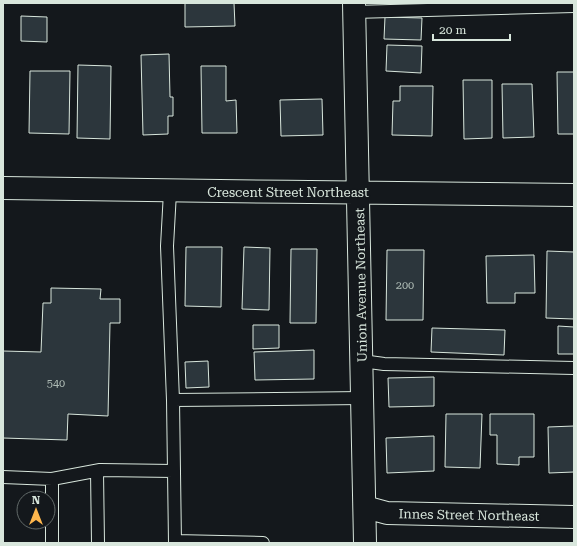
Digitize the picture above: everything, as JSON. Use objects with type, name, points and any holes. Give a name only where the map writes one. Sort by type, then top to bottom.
[{"type":"street","name":"Union Avenue Northeast","points":[[354,8],[365,543]]},
{"type":"street","name":"Crescent Street Northeast","points":[[3,188],[170,192],[358,192],[574,195]]},
{"type":"street","name":"Innes Street Northeast","points":[[365,507],[387,513],[574,517]]},
{"type":"lane","points":[[354,8],[574,6]]},
{"type":"lane","points":[[170,192],[167,246],[174,400],[175,542],[263,543]]},
{"type":"lane","points":[[362,361],[384,364],[574,368]]},
{"type":"lane","points":[[174,400],[363,398]]},
{"type":"lane","points":[[3,477],[52,478],[97,471],[174,471]]},
{"type":"lane","points":[[97,471],[98,543]]},
{"type":"lane","points":[[52,478],[52,543]]},
{"type":"building","points":[[185,3],[234,3],[235,26],[185,27]]},
{"type":"building","points":[[21,16],[47,17],[47,42],[21,41]]},
{"type":"building","points":[[385,17],[422,18],[421,40],[384,39]]},
{"type":"building","points":[[387,45],[422,46],[421,73],[386,71]]},
{"type":"building","points":[[169,54],[170,97],[173,97],[173,116],[168,116],[168,134],[143,135],[141,55]]},
{"type":"building","points":[[78,65],[111,66],[110,139],[77,138]]},
{"type":"building","points":[[201,66],[226,66],[226,101],[236,100],[237,133],[202,133]]},
{"type":"building","points":[[30,71],[70,71],[69,134],[29,133]]},
{"type":"building","points":[[557,72],[574,72],[574,134],[558,134]]},
{"type":"building","points":[[463,80],[492,80],[492,138],[464,139]]},
{"type":"building","points":[[502,84],[532,84],[534,137],[503,138]]},
{"type":"building","points":[[400,86],[433,86],[432,136],[392,135],[393,101],[400,101]]},
{"type":"building","points":[[322,99],[323,135],[281,136],[280,100]]},
{"type":"building","points":[[186,247],[222,247],[221,307],[185,306]]},
{"type":"building","points":[[244,247],[270,248],[269,310],[242,309]]},
{"type":"building","points":[[291,249],[317,249],[316,323],[290,323]]},
{"type":"building","points":[[387,250],[424,250],[423,320],[386,320]]},
{"type":"building","points":[[547,251],[574,252],[574,319],[546,318]]},
{"type":"building","points":[[534,255],[535,293],[515,293],[515,303],[487,303],[486,256]]},
{"type":"building","points":[[51,288],[101,289],[100,299],[120,299],[120,323],[110,323],[108,416],[68,414],[67,440],[3,438],[3,351],[41,352],[43,303],[51,303]]},
{"type":"building","points":[[253,325],[279,325],[279,348],[253,349]]},
{"type":"building","points":[[558,326],[574,327],[574,354],[558,354]]},
{"type":"building","points":[[432,328],[505,330],[504,355],[431,352]]},
{"type":"building","points":[[314,350],[314,379],[255,380],[254,352]]},
{"type":"building","points":[[208,361],[209,387],[186,388],[185,362]]},
{"type":"building","points":[[434,377],[434,406],[389,407],[388,378]]},
{"type":"building","points":[[446,414],[482,414],[480,468],[445,467]]},
{"type":"building","points":[[490,414],[534,414],[534,457],[519,457],[519,465],[497,464],[497,435],[490,435]]},
{"type":"building","points":[[574,426],[574,472],[549,473],[548,427]]},
{"type":"building","points":[[434,436],[434,471],[387,473],[386,438]]}]
